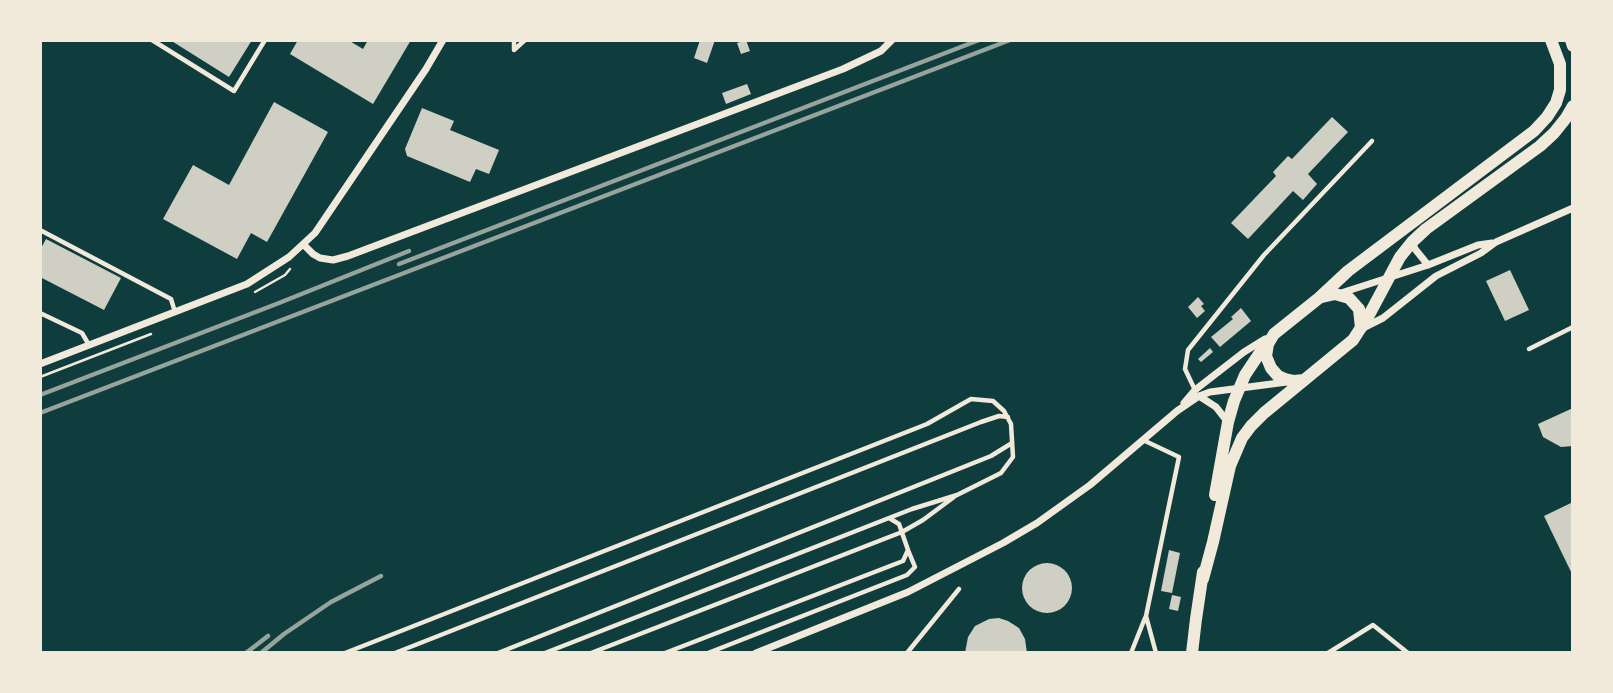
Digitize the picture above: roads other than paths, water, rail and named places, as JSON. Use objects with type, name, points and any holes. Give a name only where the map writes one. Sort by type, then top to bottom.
[{"type":"main road","points":[[1571,40],[1573,46]]},
{"type":"main road","points":[[1203,579],[1206,540],[1228,422],[1239,389],[1252,363],[1274,334],[1348,271],[1519,144],[1547,117],[1560,90],[1560,64],[1551,41]]},
{"type":"main road","points":[[1192,653],[1203,579],[1230,466],[1242,438],[1264,413],[1299,381],[1353,340],[1400,257],[1412,242],[1540,146],[1554,133],[1573,106]]},
{"type":"main road","points":[[1319,298],[1335,294],[1349,298],[1361,315],[1361,328]]},
{"type":"main road","points":[[1274,334],[1268,344],[1268,362],[1278,376],[1299,381]]},
{"type":"street","points":[[40,364],[247,284],[289,257],[315,233],[443,40]]},
{"type":"street","points":[[303,245],[320,258],[333,260],[348,256],[843,69],[881,51],[892,40]]},
{"type":"street","points":[[1361,328],[1383,318],[1436,276],[1481,253],[1496,242],[1573,208]]},
{"type":"street","points":[[1412,242],[1428,265]]},
{"type":"street","points":[[1335,294],[1428,265],[1478,245],[1496,242]]},
{"type":"street","points":[[756,653],[939,577],[1037,523],[1090,485],[1244,352],[1274,334]]},
{"type":"street","points":[[1197,393],[1299,381]]},
{"type":"street","points":[[1197,393],[1216,407],[1228,422]]},
{"type":"lane","points":[[152,40],[234,91],[265,40]]},
{"type":"lane","points":[[514,40],[514,50],[525,40]]},
{"type":"lane","points":[[1197,393],[1185,369],[1188,350],[1264,255],[1372,142]]},
{"type":"lane","points":[[40,230],[171,299],[175,312]]},
{"type":"lane","points":[[40,313],[82,333],[89,345]]},
{"type":"lane","points":[[1529,349],[1573,327]]},
{"type":"lane","points":[[345,653],[927,424],[971,400],[993,401],[1008,417],[1011,424],[1013,457],[1001,473],[957,495],[912,509],[545,653]]},
{"type":"lane","points":[[395,653],[981,422],[999,416],[1008,417]]},
{"type":"lane","points":[[1131,653],[1146,616],[1179,457],[1143,440]]},
{"type":"lane","points":[[498,653],[991,456],[1013,443]]},
{"type":"lane","points":[[591,653],[902,532],[957,495]]},
{"type":"lane","points":[[708,653],[907,575],[915,567],[899,524],[889,519]]},
{"type":"lane","points":[[665,653],[903,561],[908,550]]},
{"type":"lane","points":[[907,653],[959,589]]},
{"type":"lane","points":[[1146,616],[1156,653]]},
{"type":"lane","points":[[1328,653],[1373,625],[1408,653]]},
{"type":"railway","points":[[399,264],[979,40]]},
{"type":"railway","points":[[40,413],[1010,40]]},
{"type":"railway","points":[[40,395],[409,251]]},
{"type":"railway","points":[[261,653],[331,602],[381,576]]},
{"type":"railway","points":[[246,653],[268,636]]}]
